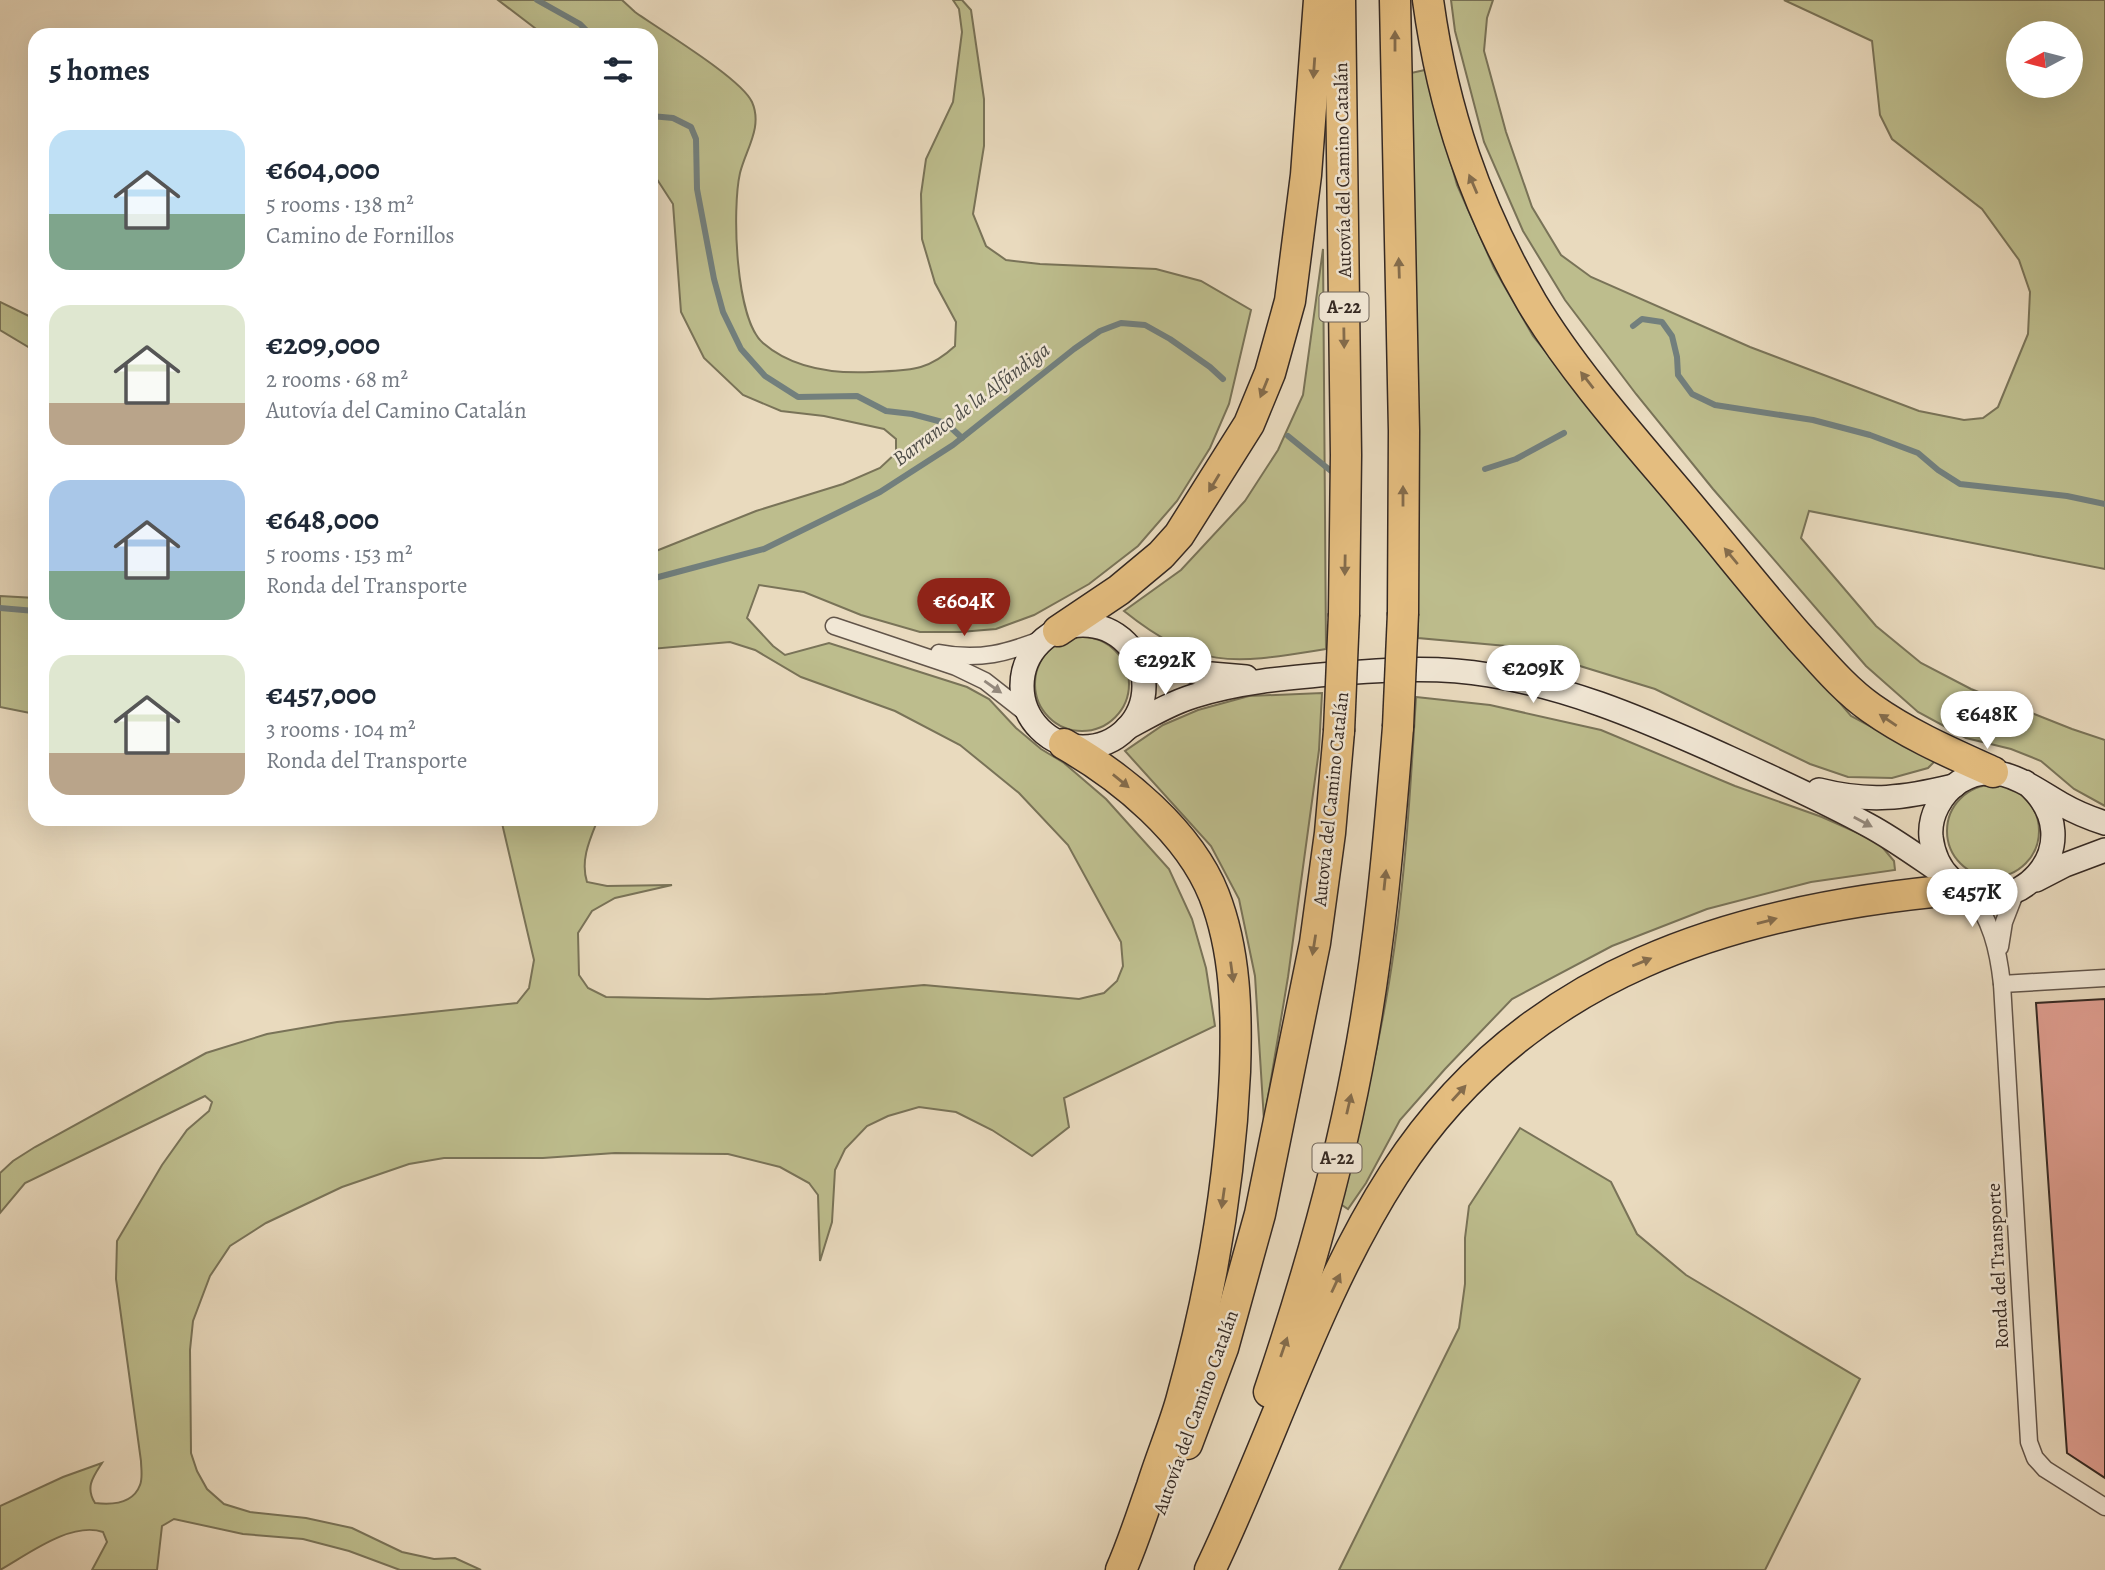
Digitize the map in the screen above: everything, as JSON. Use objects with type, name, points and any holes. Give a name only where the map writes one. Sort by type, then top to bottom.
[{"type":"highway","points":[[1051,634],[1119,590],[1161,555],[1179,535],[1249,424],[1270,373],[1290,300],[1306,175],[1319,0]]},
{"type":"highway","name":"Autovía del Camino Catalán","points":[[1132,1570],[1176,1474],[1223,1348],[1260,1214],[1315,943],[1330,833],[1339,732],[1344,614],[1346,455],[1340,0]]},
{"type":"highway","name":"A-22","points":[[1195,1570],[1233,1488],[1291,1328],[1335,1166],[1357,1070],[1377,944],[1390,836],[1403,613],[1404,431],[1395,0]]},
{"type":"highway","points":[[1428,0],[1447,103],[1469,175],[1499,243],[1528,295],[1576,365],[1777,612],[1847,687],[1869,707],[1899,727],[1993,772]]},
{"type":"highway","points":[[1064,744],[1110,772],[1138,795],[1199,864],[1214,896],[1233,975],[1236,1034],[1233,1117],[1209,1288],[1180,1403],[1121,1570]]},
{"type":"highway","points":[[1210,1570],[1337,1279],[1364,1226],[1394,1174],[1423,1134],[1497,1054],[1544,1017],[1588,990],[1631,966],[1677,948],[1727,931],[1831,906],[1961,886]]},
{"type":"main road","points":[[1127,728],[1136,716],[1144,689],[1139,660],[1131,648],[1118,636],[1103,628],[1086,625],[1071,626],[1051,634],[1028,661],[1024,675],[1025,704],[1031,717],[1046,733],[1064,744],[1078,747],[1110,741],[1127,728],[1194,696],[1276,679],[1368,671],[1432,670],[1487,674],[1540,684],[1636,716],[1780,780],[1867,824],[1961,886],[1985,895],[2000,895],[2022,888],[2065,865],[2105,850]]},
{"type":"main road","points":[[1131,648],[1199,673],[1276,679]]},
{"type":"main road","points":[[1961,886],[1935,855],[1931,830],[1938,806],[1954,786],[1965,778],[1993,772],[2010,775],[2078,813],[2105,823]]},
{"type":"main road","points":[[1780,780],[1835,794],[1872,799],[1906,797],[1954,786]]},
{"type":"main road","points":[[2022,888],[2039,875],[2047,862],[2054,834],[2052,818],[2046,804],[2025,782]]},
{"type":"street","points":[[834,626],[956,667],[985,681],[1031,717]]},
{"type":"street","points":[[885,642],[952,656],[980,657],[1009,652],[1051,634]]},
{"type":"street","name":"Ronda del Transporte","points":[[1961,886],[1990,923],[1999,957],[2029,1442],[2035,1458],[2046,1469],[2105,1507]]},
{"type":"street","name":"Ronda del Transporte","points":[[1999,957],[2004,922],[2022,888]]},
{"type":"street","points":[[2002,984],[2105,978]]},
{"type":"green space","points":[[498,0],[622,0],[635,12],[717,68],[745,92],[752,102],[756,120],[740,173],[736,211],[741,288],[754,330],[763,343],[787,359],[828,371],[897,371],[926,365],[955,346],[956,322],[935,283],[922,239],[921,194],[926,159],[953,102],[962,32],[959,9],[953,0],[962,0],[971,10],[984,99],[984,146],[973,214],[986,246],[1006,260],[1156,269],[1201,281],[1251,310],[1229,404],[1210,448],[1177,501],[1138,546],[1089,584],[1034,615],[996,629],[920,632],[861,615],[804,592],[759,585],[747,618],[785,655],[829,643],[967,687],[989,699],[1016,728],[1041,749],[1064,763],[1106,799],[1169,869],[1192,919],[1206,968],[1215,1026],[1064,1098],[1069,1127],[1032,1156],[992,1130],[956,1112],[919,1107],[888,1116],[867,1126],[845,1149],[835,1170],[832,1222],[820,1261],[818,1195],[809,1183],[780,1167],[728,1154],[615,1153],[543,1158],[444,1158],[409,1164],[342,1187],[266,1223],[230,1246],[210,1276],[193,1321],[190,1350],[191,1453],[197,1471],[207,1489],[224,1504],[250,1512],[306,1518],[352,1528],[402,1552],[434,1559],[455,1558],[481,1570],[400,1570],[349,1551],[303,1539],[243,1534],[174,1519],[162,1526],[157,1570],[92,1570],[107,1542],[103,1532],[90,1530],[63,1535],[0,1570],[0,1506],[63,1477],[102,1463],[90,1487],[95,1503],[108,1504],[127,1500],[140,1485],[141,1461],[116,1279],[117,1241],[162,1165],[187,1130],[209,1111],[212,1102],[205,1096],[25,1183],[0,1213],[0,1173],[35,1147],[206,1053],[267,1034],[337,1022],[517,1003],[529,988],[534,960],[503,826],[595,826],[585,858],[587,882],[607,886],[672,885],[615,898],[592,911],[578,933],[579,975],[588,988],[606,997],[708,999],[825,994],[924,985],[1079,999],[1104,993],[1117,981],[1123,966],[1121,942],[1068,845],[1019,793],[960,745],[895,711],[801,677],[755,650],[730,642],[658,648],[658,550],[756,511],[843,484],[880,468],[896,453],[896,439],[884,429],[824,416],[781,411],[743,395],[704,358],[681,312],[673,204],[658,181],[658,28],[535,28]]},
{"type":"green space","points":[[1451,0],[1493,0],[1487,18],[1484,51],[1506,132],[1532,207],[1561,255],[1591,277],[1750,347],[1919,411],[1964,420],[1983,418],[1998,407],[2028,334],[2030,292],[2019,260],[1982,209],[1892,139],[1880,115],[1872,41],[1784,0],[2105,0],[2105,569],[1809,511],[1801,538],[1876,626],[1921,663],[1971,689],[2105,740],[2105,806],[2074,789],[2041,761],[2011,749],[1966,738],[1918,712],[1866,666],[1713,489],[1565,300],[1523,231],[1484,142],[1455,31]]},
{"type":"green space","points":[[1425,70],[1457,185],[1494,268],[1533,336],[1640,469],[1851,716],[1935,761],[1928,768],[1892,778],[1848,777],[1810,764],[1655,689],[1518,647],[1418,638],[1418,403],[1411,73]]},
{"type":"green space","points":[[1323,249],[1326,649],[1243,659],[1198,654],[1175,645],[1124,611],[1181,570],[1245,501],[1278,450],[1303,395]]},
{"type":"green space","points":[[0,302],[28,316],[28,347],[0,330]]},
{"type":"green space","points":[[0,596],[28,598],[28,713],[0,707]]},
{"type":"green space","points":[[1073,637],[1091,637],[1116,650],[1126,666],[1129,684],[1126,702],[1116,718],[1091,731],[1073,731],[1048,718],[1035,693],[1035,675],[1048,650]]},
{"type":"green space","points":[[1322,693],[1319,750],[1288,977],[1264,1121],[1255,976],[1239,899],[1211,846],[1125,751],[1163,725],[1198,710],[1249,696]]},
{"type":"green space","points":[[1416,697],[1490,705],[1601,730],[1735,786],[1822,817],[1878,842],[1894,861],[1895,870],[1811,882],[1707,909],[1612,946],[1512,999],[1400,1120],[1366,1183],[1348,1209],[1339,1203],[1376,1051],[1397,925],[1409,811]]},
{"type":"green space","points":[[1993,785],[2011,788],[2026,798],[2036,813],[2039,831],[2036,849],[2026,864],[2011,874],[1993,877],[1975,874],[1960,864],[1950,849],[1947,831],[1950,813],[1960,798],[1975,788]]},
{"type":"green space","points":[[1520,1128],[1611,1182],[1637,1234],[1686,1275],[1860,1379],[1765,1570],[1339,1570],[1459,1328],[1465,1284],[1465,1238],[1469,1206]]},
{"type":"building","points":[[2105,999],[2105,1478],[2067,1453],[2036,1003]]},
{"type":"waterway","points":[[537,0],[584,28]]},
{"type":"waterway","points":[[658,117],[673,118],[691,127],[696,139],[697,189],[723,312],[741,349],[765,376],[798,397],[857,396],[886,411],[912,414],[946,423],[962,438]]},
{"type":"waterway","name":"Barranco de la Alfándiga","points":[[1633,326],[1642,319],[1662,322],[1672,336],[1678,375],[1692,394],[1715,405],[1813,420],[1870,435],[1918,453],[1960,484],[2067,496],[2105,504]]},
{"type":"waterway","name":"Barranco de la Alfándiga","points":[[658,577],[764,549],[880,492],[953,445],[1074,349],[1100,331],[1121,323],[1145,325],[1170,339],[1223,379]]},
{"type":"waterway","name":"Barranco de la Alfándiga","points":[[1485,469],[1516,459],[1564,433]]},
{"type":"waterway","name":"Barranco de la Alfándiga","points":[[1288,436],[1331,471]]},
{"type":"waterway","name":"Barranco de la Alfándiga","points":[[0,608],[28,610]]}]
